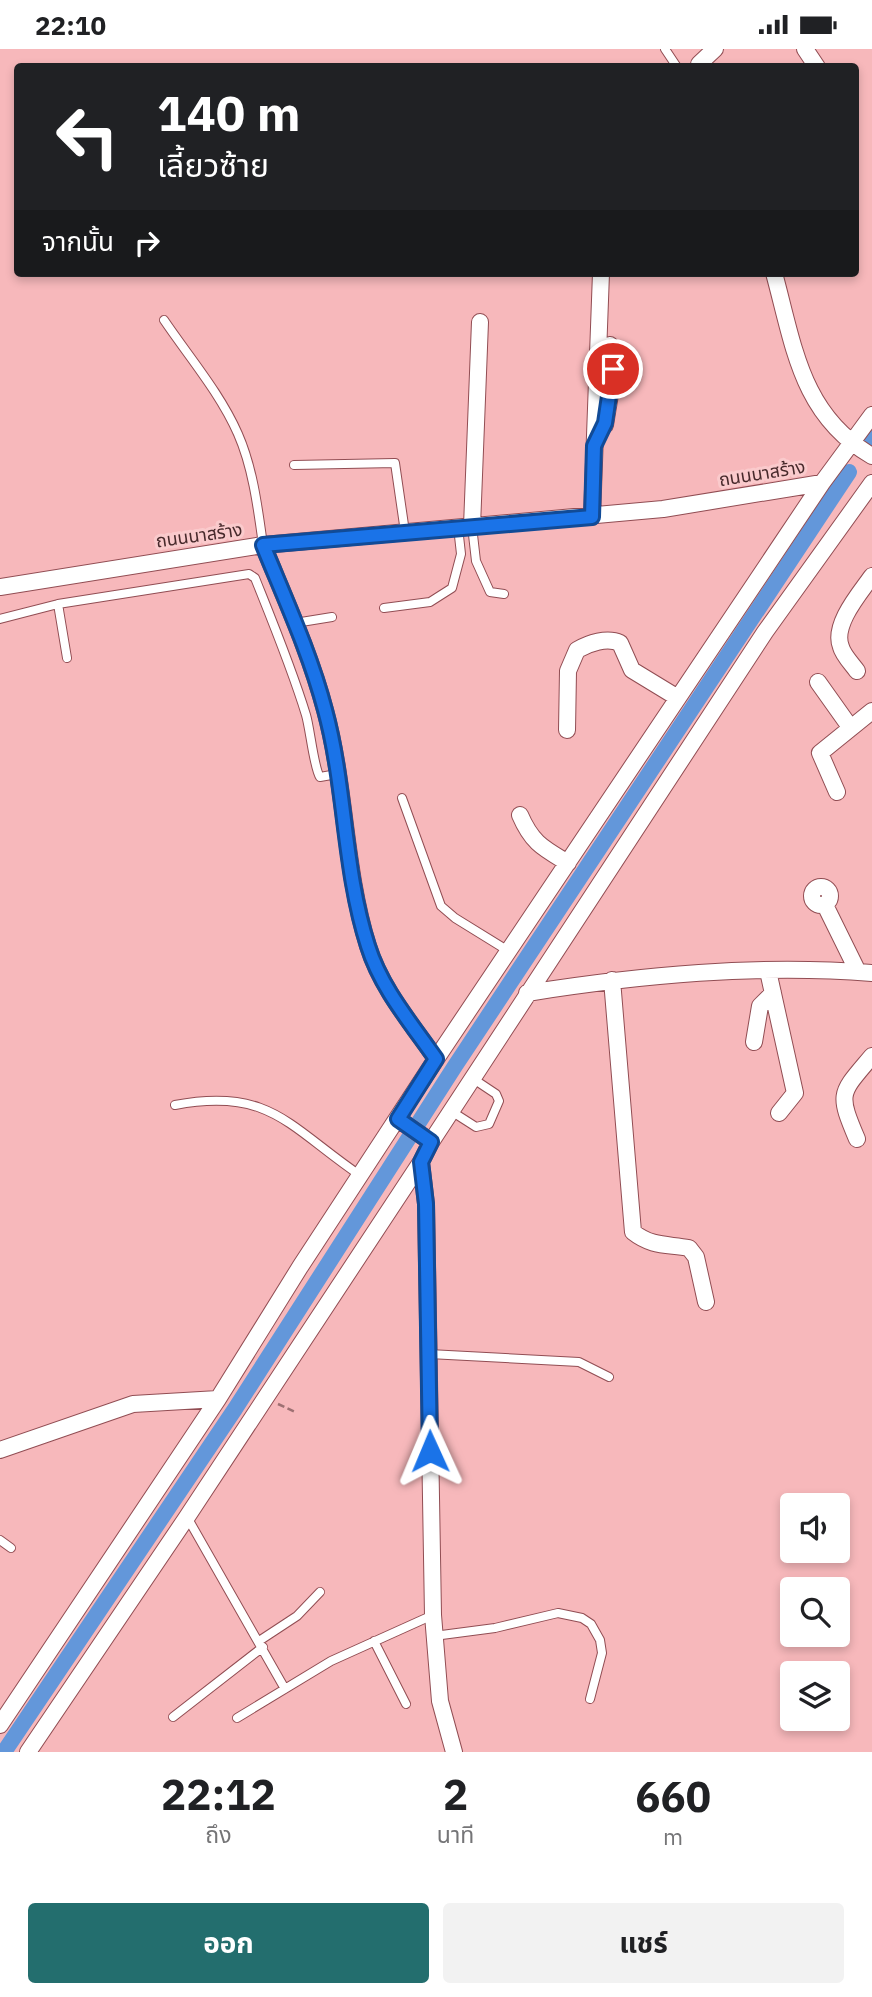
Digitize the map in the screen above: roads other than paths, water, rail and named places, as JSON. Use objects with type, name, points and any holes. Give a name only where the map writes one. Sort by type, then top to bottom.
[{"type":"street","points":[[702,63],[715,49]]},
{"type":"street","points":[[592,517],[601,277]]},
{"type":"street","points":[[776,277],[808,392],[820,411],[852,445],[872,456]]},
{"type":"street","points":[[465,526],[480,322]]},
{"type":"street","points":[[594,446],[605,423],[612,382],[610,345]]},
{"type":"street","points":[[0,1725],[218,1399],[361,1176],[402,1121],[436,1059],[822,483],[872,415]]},
{"type":"street","name":"ถนนนาสร้าง","points":[[0,587],[263,545],[592,517],[663,509],[822,483]]},
{"type":"street","points":[[28,1752],[421,1162],[428,1139],[451,1111],[765,632],[872,483]]},
{"type":"street","points":[[263,545],[295,623],[326,711],[351,874],[368,946],[386,987],[436,1059]]},
{"type":"street","points":[[857,671],[840,646],[840,633],[851,608],[872,576]]},
{"type":"street","points":[[568,730],[568,671],[577,650],[587,644],[614,641],[620,643],[632,670],[678,698]]},
{"type":"street","points":[[818,682],[850,727]]},
{"type":"street","points":[[837,792],[820,753],[872,711]]},
{"type":"street","points":[[520,815],[529,836],[568,863]]},
{"type":"street","points":[[825,905],[865,972]]},
{"type":"street","points":[[527,993],[611,980],[768,971],[865,972]]},
{"type":"street","points":[[768,971],[795,1093],[779,1112]]},
{"type":"street","points":[[611,980],[633,1232],[645,1241],[662,1247],[689,1248],[696,1257],[706,1302]]},
{"type":"street","points":[[754,1042],[760,1006],[773,993]]},
{"type":"street","points":[[857,1139],[842,1100],[845,1088],[872,1056]]},
{"type":"street","points":[[402,1121],[428,1139]]},
{"type":"street","points":[[421,1162],[426,1204],[434,1636],[440,1701],[454,1752]]},
{"type":"street","points":[[0,1450],[133,1404],[218,1399]]},
{"type":"lane","points":[[164,320],[227,411],[240,436],[257,501],[263,545]]},
{"type":"lane","points":[[293,465],[395,463],[405,532]]},
{"type":"lane","points":[[465,526],[482,579],[490,591],[504,594]]},
{"type":"lane","points":[[384,608],[429,602],[452,588],[465,526]]},
{"type":"lane","points":[[0,619],[58,604],[249,574],[258,585],[304,710],[313,740],[317,772],[320,777],[337,774]]},
{"type":"lane","points":[[58,604],[67,658]]},
{"type":"lane","points":[[295,623],[332,617]]},
{"type":"lane","points":[[402,798],[441,906],[455,918],[510,952]]},
{"type":"lane","points":[[451,1111],[476,1127],[489,1125],[499,1101],[496,1094],[472,1077]]},
{"type":"lane","points":[[175,1105],[228,1099],[267,1108],[361,1176]]},
{"type":"lane","points":[[429,1354],[579,1362],[608,1377]]},
{"type":"lane","points":[[187,1517],[285,1689]]},
{"type":"lane","points":[[0,1540],[11,1548]]},
{"type":"lane","points":[[173,1717],[297,1616],[320,1592]]},
{"type":"lane","points":[[434,1636],[495,1628],[558,1613],[582,1618],[591,1624],[600,1640],[602,1653],[590,1699]]},
{"type":"lane","points":[[237,1718],[331,1661],[433,1615]]},
{"type":"lane","points":[[374,1641],[406,1705]]},
{"type":"waterway","points":[[4,1752],[235,1409],[455,1066],[849,472]]}]
